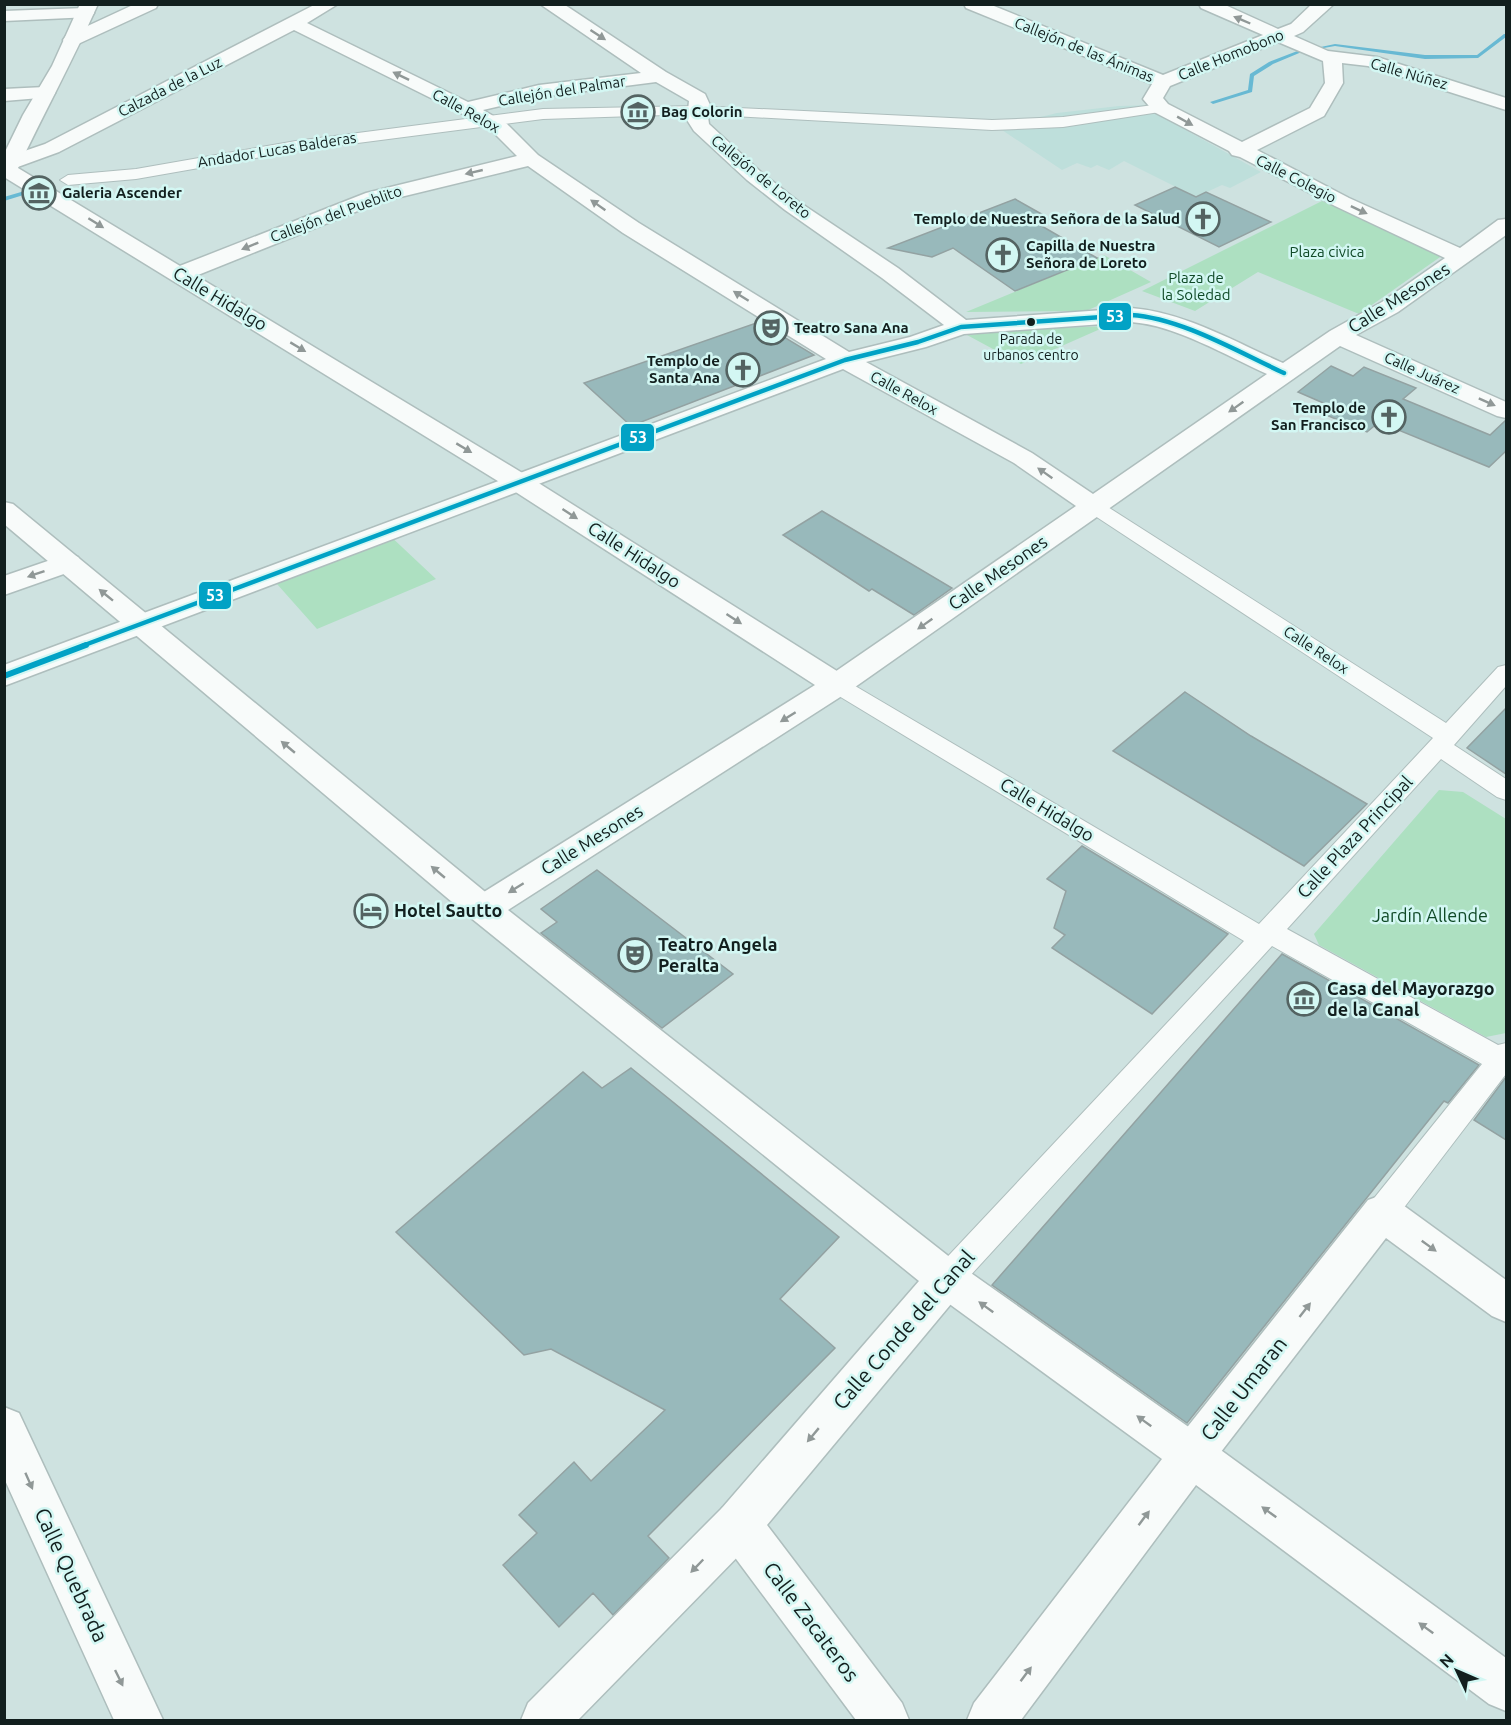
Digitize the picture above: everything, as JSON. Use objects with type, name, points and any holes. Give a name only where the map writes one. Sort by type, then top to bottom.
[{"type":"street","points":[[72,40],[150,4]]},
{"type":"street","name":"Calzada de la Luz","points":[[7,168],[52,148],[330,4]]},
{"type":"street","name":"Callejón de Loreto","points":[[548,4],[659,76],[698,98],[700,105],[697,115],[722,148],[792,206],[890,273],[961,327]]},
{"type":"street","name":"Callejón de las Ánimas","points":[[972,4],[1163,82]]},
{"type":"street","points":[[1000,16],[1028,4]]},
{"type":"street","name":"Calle Núñez","points":[[1207,4],[1332,58],[1370,61],[1506,104]]},
{"type":"street","name":"Calle Homobono","points":[[1163,82],[1298,28],[1314,10],[1326,4]]},
{"type":"street","points":[[7,168],[61,66],[87,9]]},
{"type":"street","points":[[4,16],[87,9]]},
{"type":"street","name":"Calle Relox","points":[[294,23],[487,120],[500,128],[531,159],[631,228],[845,360],[1023,458],[1444,741],[1506,792]]},
{"type":"street","points":[[1239,151],[1317,112],[1334,83],[1332,58]]},
{"type":"street","name":"Callejón del Palmar","points":[[466,108],[539,91],[659,76]]},
{"type":"street","points":[[1161,108],[1153,99],[1163,82]]},
{"type":"street","points":[[4,95],[45,93]]},
{"type":"street","name":"Calle Colegio","points":[[1161,108],[1239,151],[1342,202],[1462,257]]},
{"type":"street","name":"Andador Lucas Balderas","points":[[68,180],[136,174],[296,146],[543,114],[820,116],[992,125],[1063,122],[1161,108]]},
{"type":"street","name":"Callejón del Pueblito","points":[[180,274],[373,197],[531,159]]},
{"type":"street","name":"Calle Hidalgo","points":[[7,168],[520,483],[837,685],[1264,935],[1504,1058]]},
{"type":"street","name":"Calle Mesones","points":[[483,909],[837,685],[1284,373],[1338,336],[1390,307],[1506,225]]},
{"type":"street","points":[[4,676],[845,360],[918,342],[961,327],[1108,315],[1146,316],[1199,334],[1284,373]]},
{"type":"street","name":"Calle Juárez","points":[[1338,336],[1506,411]]},
{"type":"street","points":[[4,510],[483,909],[947,1279],[1192,1455],[1506,1688]]},
{"type":"street","points":[[4,586],[68,563]]},
{"type":"street","name":"Calle Plaza Principal","points":[[1264,935],[1506,672]]},
{"type":"street","name":"Calle Conde del Canal","points":[[545,1720],[738,1524],[947,1279],[1264,935]]},
{"type":"street","name":"Calle Umaran","points":[[991,1720],[1192,1455],[1504,1058]]},
{"type":"street","points":[[1382,1212],[1506,1303]]},
{"type":"street","name":"Calle Quebrada","points":[[4,1428],[139,1720]]},
{"type":"street","name":"Calle Zacateros","points":[[738,1524],[885,1720]]},
{"type":"shaded area","points":[[1154,105],[1161,112],[1157,114],[1261,172],[1230,188],[1222,185],[1196,197],[1124,161],[1109,170],[1097,165],[1091,168],[1077,163],[1062,170],[1002,130],[996,122],[1020,122],[1057,113],[1119,106]]},
{"type":"green space","name":"Plaza civica","points":[[1322,201],[1443,255],[1359,314],[1258,272],[1195,311],[1142,291]]},
{"type":"green space","points":[[1104,255],[1151,282],[1086,311],[966,312]]},
{"type":"green space","points":[[1107,326],[1021,364],[967,335],[1036,329]]},
{"type":"green space","points":[[386,532],[436,579],[317,629],[269,575]]},
{"type":"green space","name":"Jardín Allende","points":[[1439,790],[1463,792],[1506,819],[1506,1033],[1486,1037],[1319,945],[1314,934]]},
{"type":"building","name":"Templo de Nuestra Señora de la Salud","points":[[1175,187],[1196,197],[1206,192],[1271,222],[1219,247],[1135,205]]},
{"type":"building","points":[[1015,199],[1045,216],[1033,221],[1097,258],[1015,291],[953,248],[932,257],[888,248]]},
{"type":"building","points":[[759,322],[814,355],[631,426],[584,383]]},
{"type":"building","name":"Templo de San Francisco","points":[[1331,366],[1353,376],[1364,367],[1416,388],[1403,399],[1490,435],[1506,420],[1506,451],[1489,467],[1379,422],[1367,432],[1319,412],[1328,405],[1298,392]]},
{"type":"building","points":[[822,511],[952,588],[914,615],[872,589],[869,591],[783,535]]},
{"type":"building","points":[[1185,692],[1251,736],[1367,804],[1304,866],[1113,751]]},
{"type":"building","points":[[1506,708],[1506,774],[1467,748]]},
{"type":"building","points":[[1082,846],[1228,934],[1152,1014],[1052,948],[1065,935],[1054,928],[1066,891],[1047,879]]},
{"type":"building","name":"Teatro Angela Peralta","points":[[597,870],[733,974],[662,1028],[541,933],[557,922],[541,909]]},
{"type":"building","points":[[1282,954],[1479,1065],[1448,1103],[1444,1101],[1187,1423],[992,1285]]},
{"type":"building","points":[[631,1068],[839,1237],[780,1299],[835,1348],[648,1536],[669,1558],[613,1615],[593,1593],[559,1627],[503,1565],[537,1533],[519,1515],[574,1462],[591,1481],[665,1410],[551,1349],[524,1355],[396,1232],[583,1072],[602,1088]]},
{"type":"building","points":[[1506,1077],[1506,1140],[1474,1120]]},
{"type":"waterway","points":[[1318,48],[1335,45],[1425,57],[1478,56],[1506,35]]},
{"type":"waterway","points":[[1213,102],[1250,91],[1252,75],[1271,63],[1302,51]]},
{"type":"waterway","points":[[4,199],[28,192]]},
{"type":"transit line","name":"53","points":[[4,676],[845,360],[918,342],[961,327],[1131,315],[1146,316],[1199,334],[1284,373]]},
{"type":"place","name":"Bag Colorin","points":[[638,112]]},
{"type":"place","name":"Galeria Ascender","points":[[39,193]]},
{"type":"place","name":"Templo de Nuestra Señora de la Salud","points":[[1203,219]]},
{"type":"place","name":"Capilla de Nuestra Señora de Loreto","points":[[1003,255]]},
{"type":"place","name":"Parada de urbanos centro","points":[[1031,322]]},
{"type":"place","name":"Teatro Sana Ana","points":[[771,328]]},
{"type":"place","name":"Templo de Santa Ana","points":[[743,370]]},
{"type":"place","name":"Templo de San Francisco","points":[[1389,417]]},
{"type":"place","name":"Hotel Sautto","points":[[371,911]]},
{"type":"place","name":"Teatro Angela Peralta","points":[[635,955]]},
{"type":"place","name":"Casa del Mayorazgo de la Canal","points":[[1304,999]]},
{"type":"park label","name":"Plaza de la Soledad","points":[[1196,286]]}]
